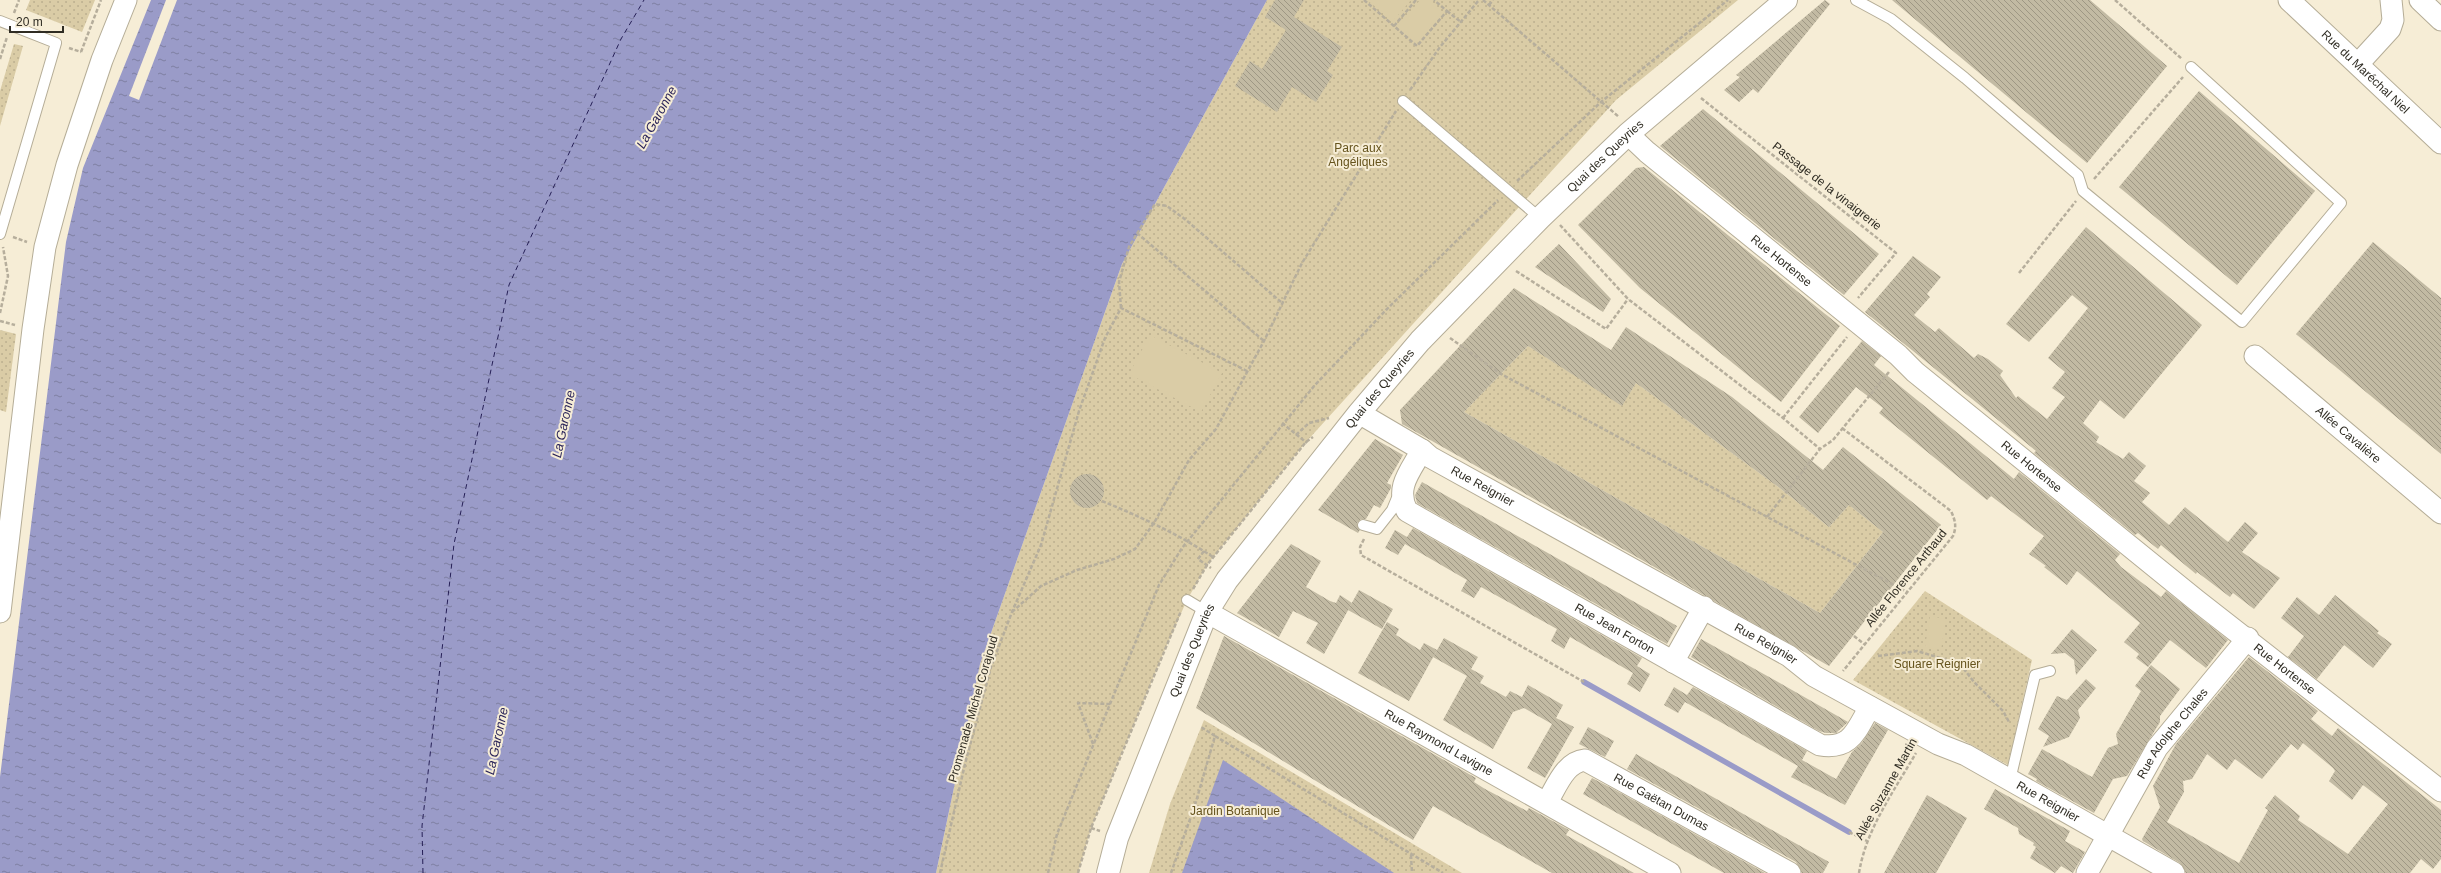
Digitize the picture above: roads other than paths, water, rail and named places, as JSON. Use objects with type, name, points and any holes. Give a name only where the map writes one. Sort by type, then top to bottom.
[{"type":"main road","name":"Quai des Queyries","points":[[1108,873],[1117,838],[1207,612],[1228,580],[1359,413],[1434,326],[1543,215],[1628,134],[1786,0]]},
{"type":"street","points":[[0,612],[32,337],[46,247],[67,165],[102,60],[126,0]]},
{"type":"street","name":"Rue du Maréchal Niel","points":[[2289,0],[2441,143]]},
{"type":"street","points":[[2358,64],[2390,29],[2393,20],[2391,0]]},
{"type":"street","points":[[2420,0],[2441,20]]},
{"type":"street","name":"Rue Hortense","points":[[1628,134],[1646,152],[1898,354],[1915,372],[2184,590],[2248,638],[2441,791]]},
{"type":"street","name":"Allée Cavalière","points":[[2255,356],[2441,513]]},
{"type":"street","name":"Rue Reignier","points":[[1359,413],[1422,450],[1430,457],[1704,607],[1789,656],[1814,676],[1925,737],[1966,755],[2174,873]]},
{"type":"street","points":[[1401,490],[1422,450]]},
{"type":"street","name":"Rue Jean Forton","points":[[1401,490],[1401,500],[1407,511],[1820,746],[1831,747],[1844,744],[1853,737],[1870,707]]},
{"type":"street","points":[[1673,662],[1704,607]]},
{"type":"street","name":"Rue Raymond Lavigne","points":[[1207,612],[1547,802],[1670,873]]},
{"type":"street","name":"Rue Adolphe Chales","points":[[2087,873],[2157,748],[2248,638]]},
{"type":"street","name":"Rue Gaëtan Dumas","points":[[1547,802],[1569,766],[1576,761],[1585,760],[1790,873]]},
{"type":"lane","points":[[1856,0],[1891,19],[1965,78],[2078,175],[2084,191],[2242,322],[2341,203],[2191,67]]},
{"type":"lane","points":[[0,21],[56,43],[0,234]]},
{"type":"lane","points":[[1403,101],[1508,190],[1543,215]]},
{"type":"lane","points":[[1367,527],[1377,529],[1383,524],[1401,490]]},
{"type":"lane","points":[[1187,600],[1207,612]]},
{"type":"lane","points":[[2010,780],[2034,675],[2050,671]]},
{"type":"water","name":"La Garonne","points":[[151,0],[1267,0],[1122,264],[980,664],[936,873],[0,873],[0,777],[66,242],[83,168]]},
{"type":"water","points":[[1223,760],[1394,873],[1182,873]]},
{"type":"waterway","points":[[1584,682],[1849,832]]},
{"type":"park label","name":"Parc aux Angéliques","points":[[1358,155]]},
{"type":"park label","name":"Square Reignier","points":[[1937,664]]},
{"type":"park label","name":"Jardin Botanique","points":[[1235,811]]}]
